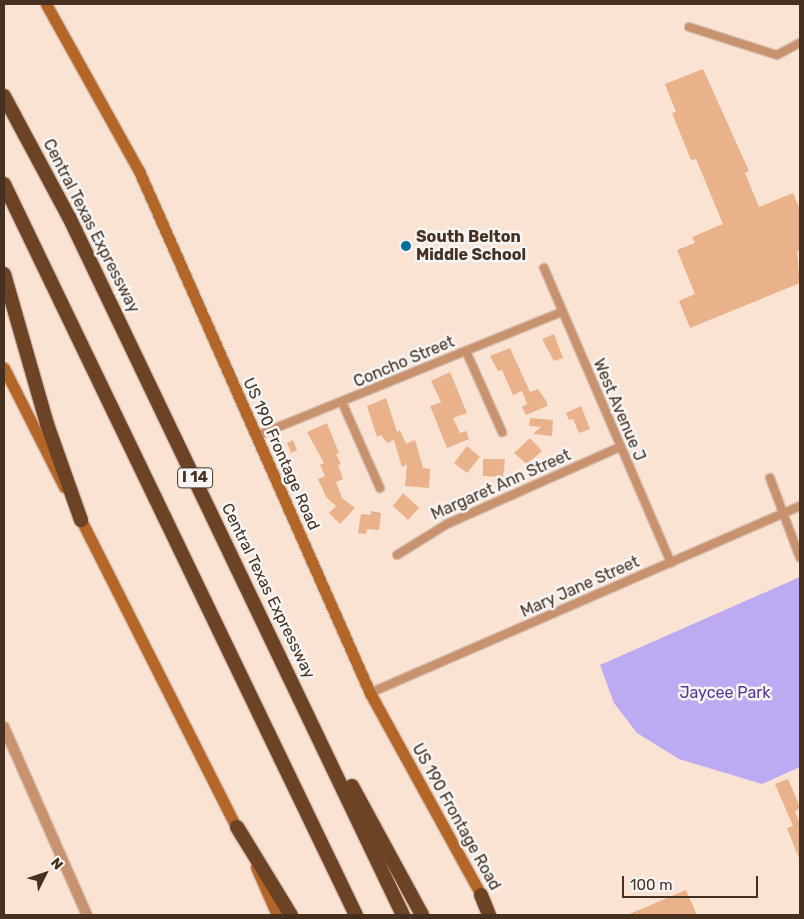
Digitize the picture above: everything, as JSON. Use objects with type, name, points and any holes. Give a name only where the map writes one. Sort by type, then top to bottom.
[{"type":"highway","name":"Central Texas Expressway","points":[[4,96],[69,217],[403,915]]},
{"type":"highway","name":"I 14","points":[[4,184],[356,915]]},
{"type":"highway","points":[[4,274],[47,424],[81,520]]},
{"type":"highway","points":[[282,659],[422,915]]},
{"type":"highway","points":[[237,828],[291,915]]},
{"type":"highway","points":[[481,895],[491,915]]},
{"type":"main road","name":"US 190 Frontage Road","points":[[46,4],[139,171],[370,694],[481,895]]},
{"type":"main road","points":[[4,368],[237,828],[277,915]]},
{"type":"street","points":[[689,27],[777,55],[800,43]]},
{"type":"street","name":"West Avenue J","points":[[544,268],[671,563]]},
{"type":"street","name":"Concho Street","points":[[256,436],[562,312]]},
{"type":"street","points":[[466,350],[502,432]]},
{"type":"street","points":[[342,402],[380,488]]},
{"type":"street","name":"Margaret Ann Street","points":[[397,555],[447,524],[620,447]]},
{"type":"street","points":[[770,478],[800,558]]},
{"type":"street","name":"Mary Jane Street","points":[[370,694],[800,506]]},
{"type":"street","points":[[4,727],[87,915]]},
{"type":"green space","name":"Jaycee Park","points":[[800,577],[800,767],[762,784],[679,759],[637,733],[614,703],[600,665]]},
{"type":"building","points":[[703,69],[749,171],[745,173],[759,207],[793,193],[800,210],[800,250],[797,252],[800,283],[690,328],[679,301],[695,294],[677,250],[695,243],[692,237],[723,224],[696,159],[691,160],[672,113],[676,112],[665,84]]},
{"type":"building","points":[[554,334],[563,358],[554,361],[542,339]]},
{"type":"building","points":[[510,348],[530,392],[538,389],[547,402],[547,406],[526,415],[522,407],[527,404],[522,391],[513,395],[502,370],[498,371],[490,356]]},
{"type":"building","points":[[450,372],[467,413],[453,418],[460,433],[466,431],[469,439],[447,448],[430,406],[441,402],[431,381]]},
{"type":"building","points":[[386,398],[397,432],[400,430],[406,444],[415,440],[423,468],[430,469],[429,488],[405,486],[407,464],[402,467],[394,440],[387,443],[381,435],[377,437],[367,406]]},
{"type":"building","points":[[581,406],[590,429],[579,433],[573,419],[569,420],[566,413]]},
{"type":"building","points":[[530,418],[553,420],[552,436],[533,434],[541,427],[529,426]]},
{"type":"building","points":[[327,423],[339,453],[336,454],[341,464],[338,465],[343,479],[336,482],[342,498],[355,508],[340,524],[329,513],[336,506],[326,497],[318,479],[325,476],[320,465],[324,463],[307,432]]},
{"type":"building","points":[[530,438],[542,451],[527,464],[514,453]]},
{"type":"building","points":[[293,440],[297,450],[291,453],[287,443]]},
{"type":"building","points":[[467,446],[480,457],[467,473],[454,463]]},
{"type":"building","points":[[483,459],[505,459],[503,477],[483,476]]},
{"type":"building","points":[[403,493],[419,508],[408,520],[393,506]]},
{"type":"building","points":[[371,511],[381,513],[379,530],[367,529],[366,534],[358,533],[361,514],[371,515]]},
{"type":"building","points":[[788,779],[800,807],[795,812],[800,823],[800,861],[787,828],[793,826],[775,784]]},
{"type":"building","points":[[686,890],[697,915],[627,915]]},
{"type":"place","name":"South Belton Middle School","points":[[406,246]]}]
